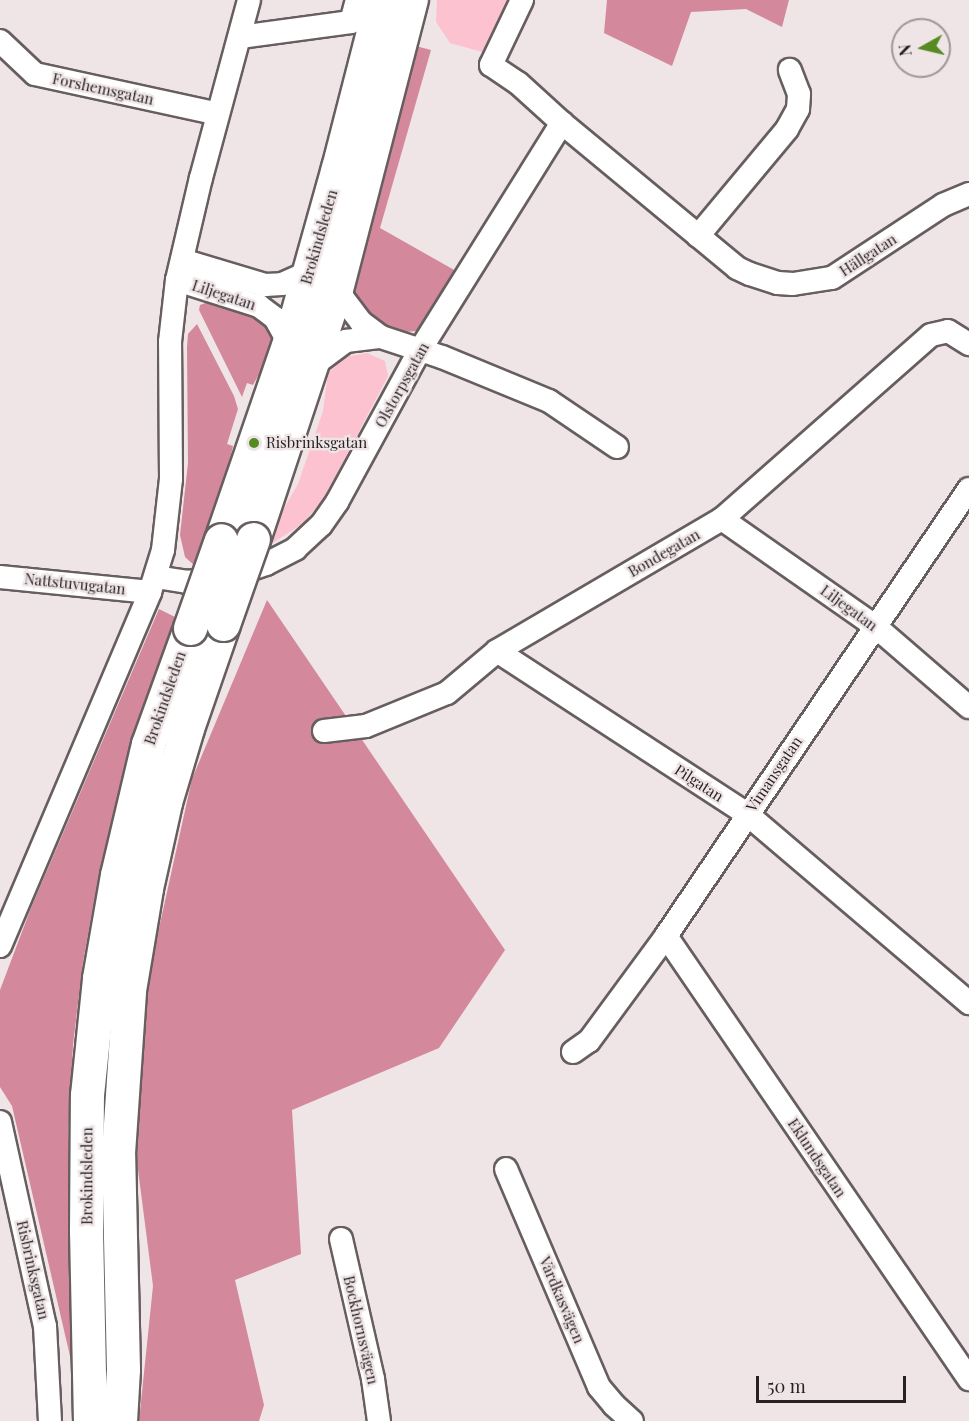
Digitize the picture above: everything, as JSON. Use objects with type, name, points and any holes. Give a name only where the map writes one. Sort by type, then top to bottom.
[{"type":"main road","name":"Brokindsleden","points":[[120,1421],[123,1369],[118,1153],[129,990],[146,888],[165,802],[187,728],[310,367],[322,280],[381,0]]},
{"type":"main road","name":"Brokindsleden","points":[[90,1421],[86,1231],[87,1095],[99,978],[117,875],[148,744],[289,343],[322,280],[411,0]]},
{"type":"street","points":[[0,946],[153,584],[169,511],[170,342],[179,270],[249,0]]},
{"type":"street","points":[[240,37],[351,22],[357,0]]},
{"type":"street","name":"Hällgatan","points":[[522,0],[491,65],[518,83],[562,123],[737,268],[750,274],[778,283],[807,284],[832,278],[943,205],[969,194]]},
{"type":"street","name":"Forshemsgatan","points":[[0,41],[35,74],[218,114]]},
{"type":"street","points":[[698,236],[788,129],[799,102],[799,94],[790,70]]},
{"type":"street","name":"Olstorpsgatan","points":[[153,584],[225,578],[266,564],[295,549],[321,525],[337,502],[420,350],[562,123]]},
{"type":"street","name":"Liljegatan","points":[[179,270],[265,285],[322,280]]},
{"type":"street","name":"Liljegatan","points":[[179,270],[259,306],[275,318],[289,343]]},
{"type":"street","points":[[322,280],[361,322],[381,337],[549,401],[617,447]]},
{"type":"street","name":"Bondegatan","points":[[324,731],[366,726],[447,693],[497,651],[722,519],[931,335],[948,331],[969,344]]},
{"type":"street","points":[[310,367],[346,341],[381,337]]},
{"type":"street","name":"Vimansgatan","points":[[573,1052],[589,1041],[666,936],[969,489]]},
{"type":"street","name":"Liljegatan","points":[[722,519],[875,626],[969,707]]},
{"type":"street","name":"Nattstuvugatan","points":[[0,577],[153,584]]},
{"type":"street","name":"Pilgatan","points":[[497,651],[747,814],[969,1003]]},
{"type":"street","name":"Eklundsgatan","points":[[666,936],[969,1379]]},
{"type":"street","name":"Risbrinksgatan","points":[[0,1122],[45,1326],[50,1421]]},
{"type":"street","name":"Vårdkasvägen","points":[[506,1169],[599,1386],[614,1405],[632,1421]]},
{"type":"street","name":"Bockhornsvägen","points":[[340,1239],[373,1379],[379,1421]]},
{"type":"shaded area","points":[[437,0],[509,0],[486,53],[450,43],[436,22]]},
{"type":"shaded area","points":[[607,0],[789,0],[782,27],[746,9],[691,12],[672,66],[604,33]]},
{"type":"shaded area","points":[[412,45],[431,50],[380,228],[456,271],[418,331],[405,332],[391,328],[371,314],[356,299],[351,277]]},
{"type":"shaded area","points":[[211,301],[258,312],[273,334],[270,354],[253,385],[247,383],[242,397],[199,310],[200,305]]},
{"type":"shaded area","points":[[197,324],[234,396],[238,409],[227,444],[233,446],[224,484],[195,566],[185,557],[180,535],[188,463],[188,334]]},
{"type":"shaded area","points":[[367,353],[385,361],[388,376],[323,500],[302,524],[271,544],[279,517],[298,484],[323,411],[328,373],[345,357]]},
{"type":"shaded area","points":[[267,600],[505,950],[439,1048],[292,1110],[301,1254],[235,1280],[264,1405],[259,1421],[139,1421],[153,1286],[136,1154],[146,987],[192,779]]},
{"type":"shaded area","points":[[159,609],[175,617],[130,745],[99,874],[83,962],[73,1045],[68,1133],[73,1369],[12,1106],[0,1087],[0,990],[31,908]]},
{"type":"place","name":"Risbrinksgatan","points":[[254,443]]}]
